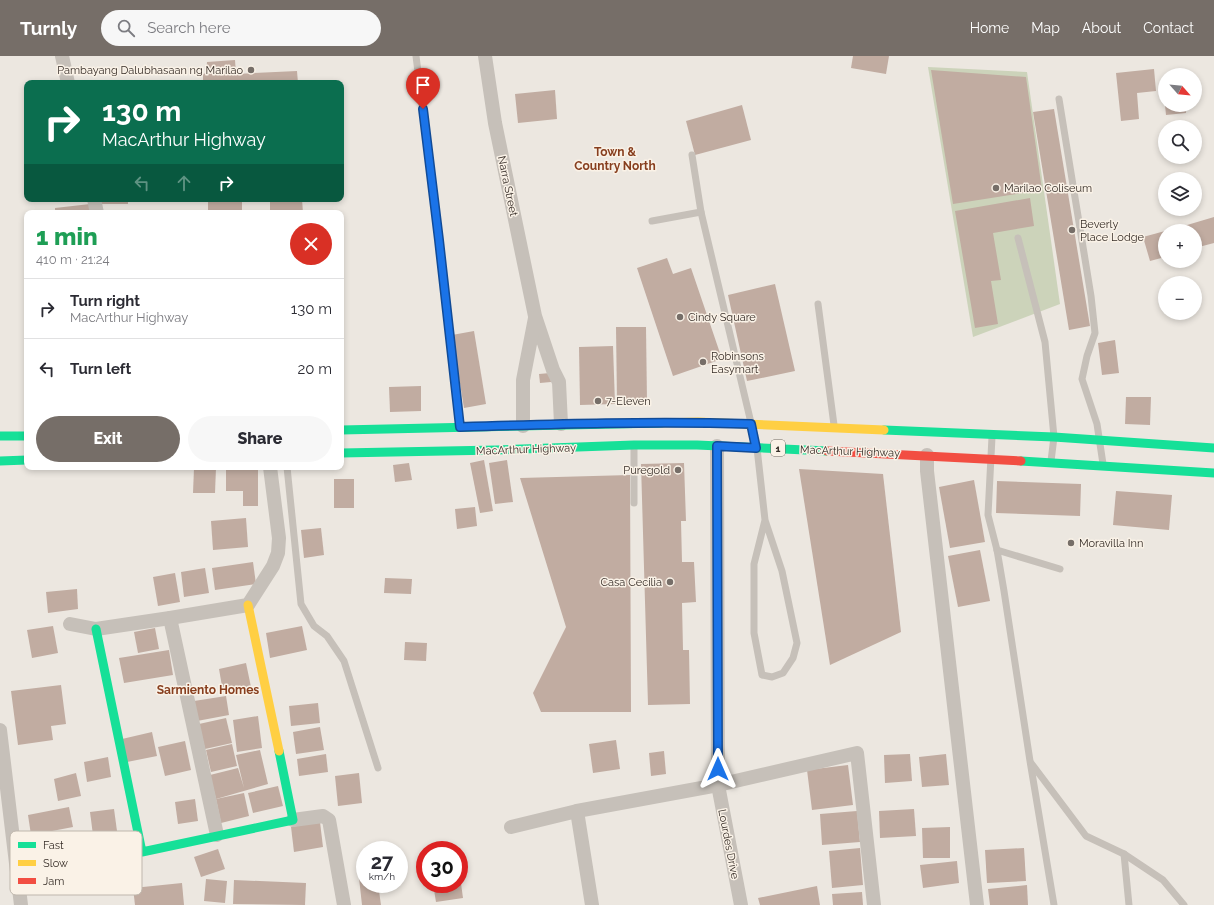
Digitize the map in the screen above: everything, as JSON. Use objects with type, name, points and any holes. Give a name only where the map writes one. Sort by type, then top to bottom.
[{"type":"main road","name":"MacArthur Highway","points":[[344,430],[698,422],[1054,437],[1214,448]]},
{"type":"main road","points":[[0,436],[24,436]]},
{"type":"main road","name":"MacArthur Highway","points":[[344,453],[505,450],[634,445],[717,446],[927,455],[1214,473]]},
{"type":"main road","points":[[0,461],[24,460]]},
{"type":"main road","points":[[142,852],[293,820],[248,605]]},
{"type":"main road","points":[[96,629],[138,831]]},
{"type":"street","points":[[62,56],[67,80]]},
{"type":"street","name":"Narra Street","points":[[485,56],[495,123],[535,316],[553,370],[559,382],[561,424]]},
{"type":"street","name":"Narra Street","points":[[523,426],[523,380],[535,316]]},
{"type":"street","name":"Lourdes Drive","points":[[717,446],[718,785],[741,905]]},
{"type":"street","points":[[927,455],[927,471],[977,905]]},
{"type":"street","points":[[70,624],[96,629],[248,605],[273,566],[278,553],[279,538],[270,470]]},
{"type":"street","points":[[170,618],[217,835]]},
{"type":"street","points":[[0,730],[12,831]]},
{"type":"street","points":[[511,827],[577,811],[718,785],[857,753],[874,905]]},
{"type":"street","points":[[577,811],[592,905]]},
{"type":"street","points":[[293,820],[323,816],[329,820],[344,905]]},
{"type":"street","points":[[20,895],[21,905]]},
{"type":"lane","points":[[416,56],[460,427]]},
{"type":"lane","points":[[1059,99],[1091,296],[1095,333],[1082,379],[1097,424],[1104,466]]},
{"type":"lane","points":[[692,154],[701,212],[756,448],[765,520],[782,571],[797,643],[793,658],[783,673],[772,677],[762,675],[754,633],[754,564],[765,520]]},
{"type":"lane","points":[[652,221],[701,212]]},
{"type":"lane","points":[[1018,238],[1044,342],[1054,437],[1050,463]]},
{"type":"lane","points":[[818,304],[834,428]]},
{"type":"lane","points":[[992,435],[988,515],[997,550],[1004,591],[1054,905]]},
{"type":"lane","points":[[634,445],[634,503]]},
{"type":"lane","points":[[287,470],[301,604],[314,626],[327,636],[344,661],[378,768]]},
{"type":"lane","points":[[997,550],[1060,569]]},
{"type":"lane","points":[[1030,761],[1086,836],[1124,854],[1163,880],[1184,905]]},
{"type":"lane","points":[[1124,854],[1129,905]]},
{"type":"green space","name":"Marilao Coliseum","points":[[928,67],[1027,72],[1060,304],[973,337]]},
{"type":"building","points":[[853,56],[889,56],[886,74],[851,68]]},
{"type":"building","points":[[235,60],[236,74],[297,71],[298,80],[203,80],[203,74],[206,73],[207,62]]},
{"type":"building","points":[[1154,69],[1156,91],[1137,93],[1139,119],[1121,121],[1116,73]]},
{"type":"building","points":[[931,70],[1026,77],[1042,190],[953,204]]},
{"type":"building","points":[[555,90],[557,119],[518,123],[515,94]]},
{"type":"building","points":[[742,105],[751,140],[695,155],[686,121]]},
{"type":"building","points":[[1054,109],[1090,326],[1069,330],[1033,112]]},
{"type":"building","points":[[1166,112],[1186,112],[1186,113],[1166,115]]},
{"type":"building","points":[[1030,198],[1034,226],[993,233],[1001,280],[991,281],[998,324],[975,328],[955,211]]},
{"type":"building","points":[[99,202],[128,202],[128,204],[99,204]]},
{"type":"building","points":[[208,202],[242,202],[242,210],[208,210]]},
{"type":"building","points":[[270,202],[302,202],[303,210],[270,210]]},
{"type":"building","points":[[90,204],[90,210],[55,210],[55,208]]},
{"type":"building","points":[[1214,217],[1214,243],[1202,246],[1202,224],[1190,224]]},
{"type":"building","points":[[1158,233],[1158,259],[1150,261],[1143,237]]},
{"type":"building","name":"Cindy Square","points":[[667,258],[673,274],[691,268],[722,359],[673,376],[637,268]]},
{"type":"building","points":[[775,284],[795,371],[747,381],[728,295]]},
{"type":"building","points":[[616,327],[646,327],[647,402],[617,402]]},
{"type":"building","points":[[474,331],[486,404],[464,408],[452,335]]},
{"type":"building","points":[[1115,340],[1119,373],[1102,375],[1098,343]]},
{"type":"building","points":[[613,346],[615,404],[580,405],[579,347]]},
{"type":"building","points":[[550,373],[551,382],[540,383],[539,374]]},
{"type":"building","points":[[421,386],[421,411],[390,412],[389,387]]},
{"type":"building","points":[[1126,397],[1151,397],[1150,425],[1125,424]]},
{"type":"building","points":[[484,460],[493,511],[480,513],[470,463]]},
{"type":"building","points":[[507,460],[513,502],[495,504],[489,463]]},
{"type":"building","points":[[409,463],[412,480],[395,482],[393,465]]},
{"type":"building","name":"Casa Cecilia","points":[[684,463],[686,521],[681,521],[682,562],[694,562],[696,602],[682,603],[683,650],[689,650],[690,704],[648,705],[641,464]]},
{"type":"building","points":[[799,469],[883,474],[901,632],[830,665]]},
{"type":"building","points":[[194,470],[216,470],[215,493],[193,493]]},
{"type":"building","points":[[226,470],[258,470],[258,506],[243,506],[243,491],[226,491]]},
{"type":"building","points":[[630,475],[631,712],[541,712],[533,693],[566,627],[520,478]]},
{"type":"building","points":[[334,479],[354,479],[354,508],[334,508]]},
{"type":"building","points":[[974,480],[985,542],[950,548],[939,487]]},
{"type":"building","points":[[997,481],[1081,484],[1080,516],[996,513]]},
{"type":"building","points":[[1116,491],[1172,495],[1169,530],[1113,525]]},
{"type":"building","points":[[475,507],[477,526],[457,529],[455,509]]},
{"type":"building","points":[[246,518],[248,547],[213,550],[211,521]]},
{"type":"building","points":[[321,528],[324,555],[304,558],[301,530]]},
{"type":"building","points":[[980,550],[990,601],[958,607],[948,556]]},
{"type":"building","points":[[253,562],[256,584],[215,590],[212,568]]},
{"type":"building","points":[[205,568],[209,593],[184,597],[181,572]]},
{"type":"building","points":[[175,573],[180,602],[158,606],[153,577]]},
{"type":"building","points":[[385,578],[412,579],[411,594],[384,593]]},
{"type":"building","points":[[77,589],[78,609],[48,613],[46,592]]},
{"type":"building","points":[[53,626],[58,653],[32,658],[27,630]]},
{"type":"building","points":[[302,626],[307,650],[270,658],[266,633]]},
{"type":"building","points":[[155,628],[159,649],[138,653],[134,632]]},
{"type":"building","points":[[405,642],[427,643],[426,661],[404,660]]},
{"type":"building","points":[[169,650],[173,675],[124,683],[119,658]]},
{"type":"building","points":[[246,663],[251,687],[223,692],[219,669]]},
{"type":"building","points":[[61,685],[66,724],[51,726],[53,740],[18,745],[11,691]]},
{"type":"building","points":[[226,696],[229,715],[197,721],[194,701]]},
{"type":"building","points":[[318,703],[320,723],[291,726],[289,706]]},
{"type":"building","points":[[258,716],[262,748],[237,752],[233,720]]},
{"type":"building","points":[[226,718],[232,743],[205,749],[199,724]]},
{"type":"building","points":[[320,727],[324,750],[296,754],[293,732]]},
{"type":"building","points":[[152,732],[157,756],[127,762],[122,739]]},
{"type":"building","points":[[616,740],[620,769],[593,773],[589,744]]},
{"type":"building","points":[[185,741],[191,770],[165,776],[158,747]]},
{"type":"building","points":[[232,744],[237,766],[211,772],[206,750]]},
{"type":"building","points":[[260,750],[268,784],[216,799],[210,775],[238,768],[244,788],[236,755]]},
{"type":"building","points":[[664,751],[666,774],[651,776],[649,753]]},
{"type":"building","points":[[326,754],[328,772],[299,776],[297,759]]},
{"type":"building","points":[[910,754],[912,781],[885,783],[884,755]]},
{"type":"building","points":[[946,754],[949,785],[922,787],[919,757]]},
{"type":"building","points":[[108,757],[111,777],[87,782],[84,762]]},
{"type":"building","points":[[848,765],[853,805],[812,810],[807,770]]},
{"type":"building","points":[[76,773],[81,796],[58,801],[54,779]]},
{"type":"building","points":[[359,773],[362,803],[338,806],[335,776]]},
{"type":"building","points":[[278,786],[283,806],[253,813],[248,793]]},
{"type":"building","points":[[244,793],[249,816],[221,823],[216,799]]},
{"type":"building","points":[[195,799],[198,821],[178,824],[175,802]]},
{"type":"building","points":[[69,807],[73,827],[52,831],[30,831],[28,815]]},
{"type":"building","points":[[114,809],[117,831],[92,831],[90,812]]},
{"type":"building","points":[[914,809],[916,836],[880,838],[879,811]]},
{"type":"building","points":[[857,811],[860,842],[822,845],[820,814]]},
{"type":"building","points":[[320,822],[323,847],[294,852],[291,827]]},
{"type":"building","points":[[950,827],[950,858],[923,858],[922,828]]},
{"type":"building","points":[[860,848],[863,885],[832,888],[829,851]]},
{"type":"building","points":[[1024,848],[1026,881],[987,883],[985,850]]},
{"type":"building","points":[[218,849],[225,869],[201,877],[194,857]]},
{"type":"building","points":[[957,861],[959,883],[923,888],[920,865]]},
{"type":"building","points":[[206,879],[227,881],[225,903],[204,901]]},
{"type":"building","points":[[234,880],[306,883],[305,905],[233,904]]},
{"type":"building","points":[[182,883],[184,905],[135,905],[134,895],[142,895],[142,887]]},
{"type":"building","points":[[1027,885],[1028,905],[990,905],[988,889]]},
{"type":"building","points":[[817,886],[820,905],[760,905],[758,898]]},
{"type":"building","points":[[862,892],[863,905],[833,905],[832,894]]},
{"type":"building","points":[[361,893],[379,893],[381,905],[362,905]]},
{"type":"building","points":[[434,893],[462,893],[463,898],[436,902]]},
{"type":"traffic: fast","points":[[344,430],[662,423]]},
{"type":"traffic: fast","points":[[884,430],[1054,437],[1214,448]]},
{"type":"traffic: fast","points":[[0,436],[24,436]]},
{"type":"traffic: fast","points":[[344,453],[497,450],[634,445],[697,445],[827,451]]},
{"type":"traffic: fast","points":[[0,461],[24,460]]},
{"type":"traffic: fast","points":[[1021,461],[1214,473]]},
{"type":"traffic: fast","points":[[96,629],[138,831]]},
{"type":"traffic: fast","points":[[142,852],[293,820],[279,751]]},
{"type":"traffic: slow","points":[[662,423],[698,422],[884,430]]},
{"type":"traffic: slow","points":[[248,605],[279,751]]},
{"type":"traffic: jam","points":[[827,451],[1021,461]]},
{"type":"place","name":"Pambayang Dalubhasaan ng Marilao","points":[[251,70]]},
{"type":"place","name":"Marilao Coliseum","points":[[996,188]]},
{"type":"place","name":"Beverly Place Lodge","points":[[1072,230]]},
{"type":"place","name":"Cindy Square","points":[[680,317]]},
{"type":"place","name":"Robinsons Easymart","points":[[703,362]]},
{"type":"place","name":"7-Eleven","points":[[598,401]]},
{"type":"place","name":"Puregold","points":[[678,470]]},
{"type":"place","name":"Moravilla Inn","points":[[1071,543]]},
{"type":"place","name":"Casa Cecilia","points":[[670,582]]},
{"type":"district","name":"Town & Country North","points":[[615,159]]},
{"type":"district","name":"Sarmiento Homes","points":[[208,690]]},
{"type":"route","points":[[423,109],[460,427],[698,422],[751,424],[756,448],[717,446],[718,769]]}]
